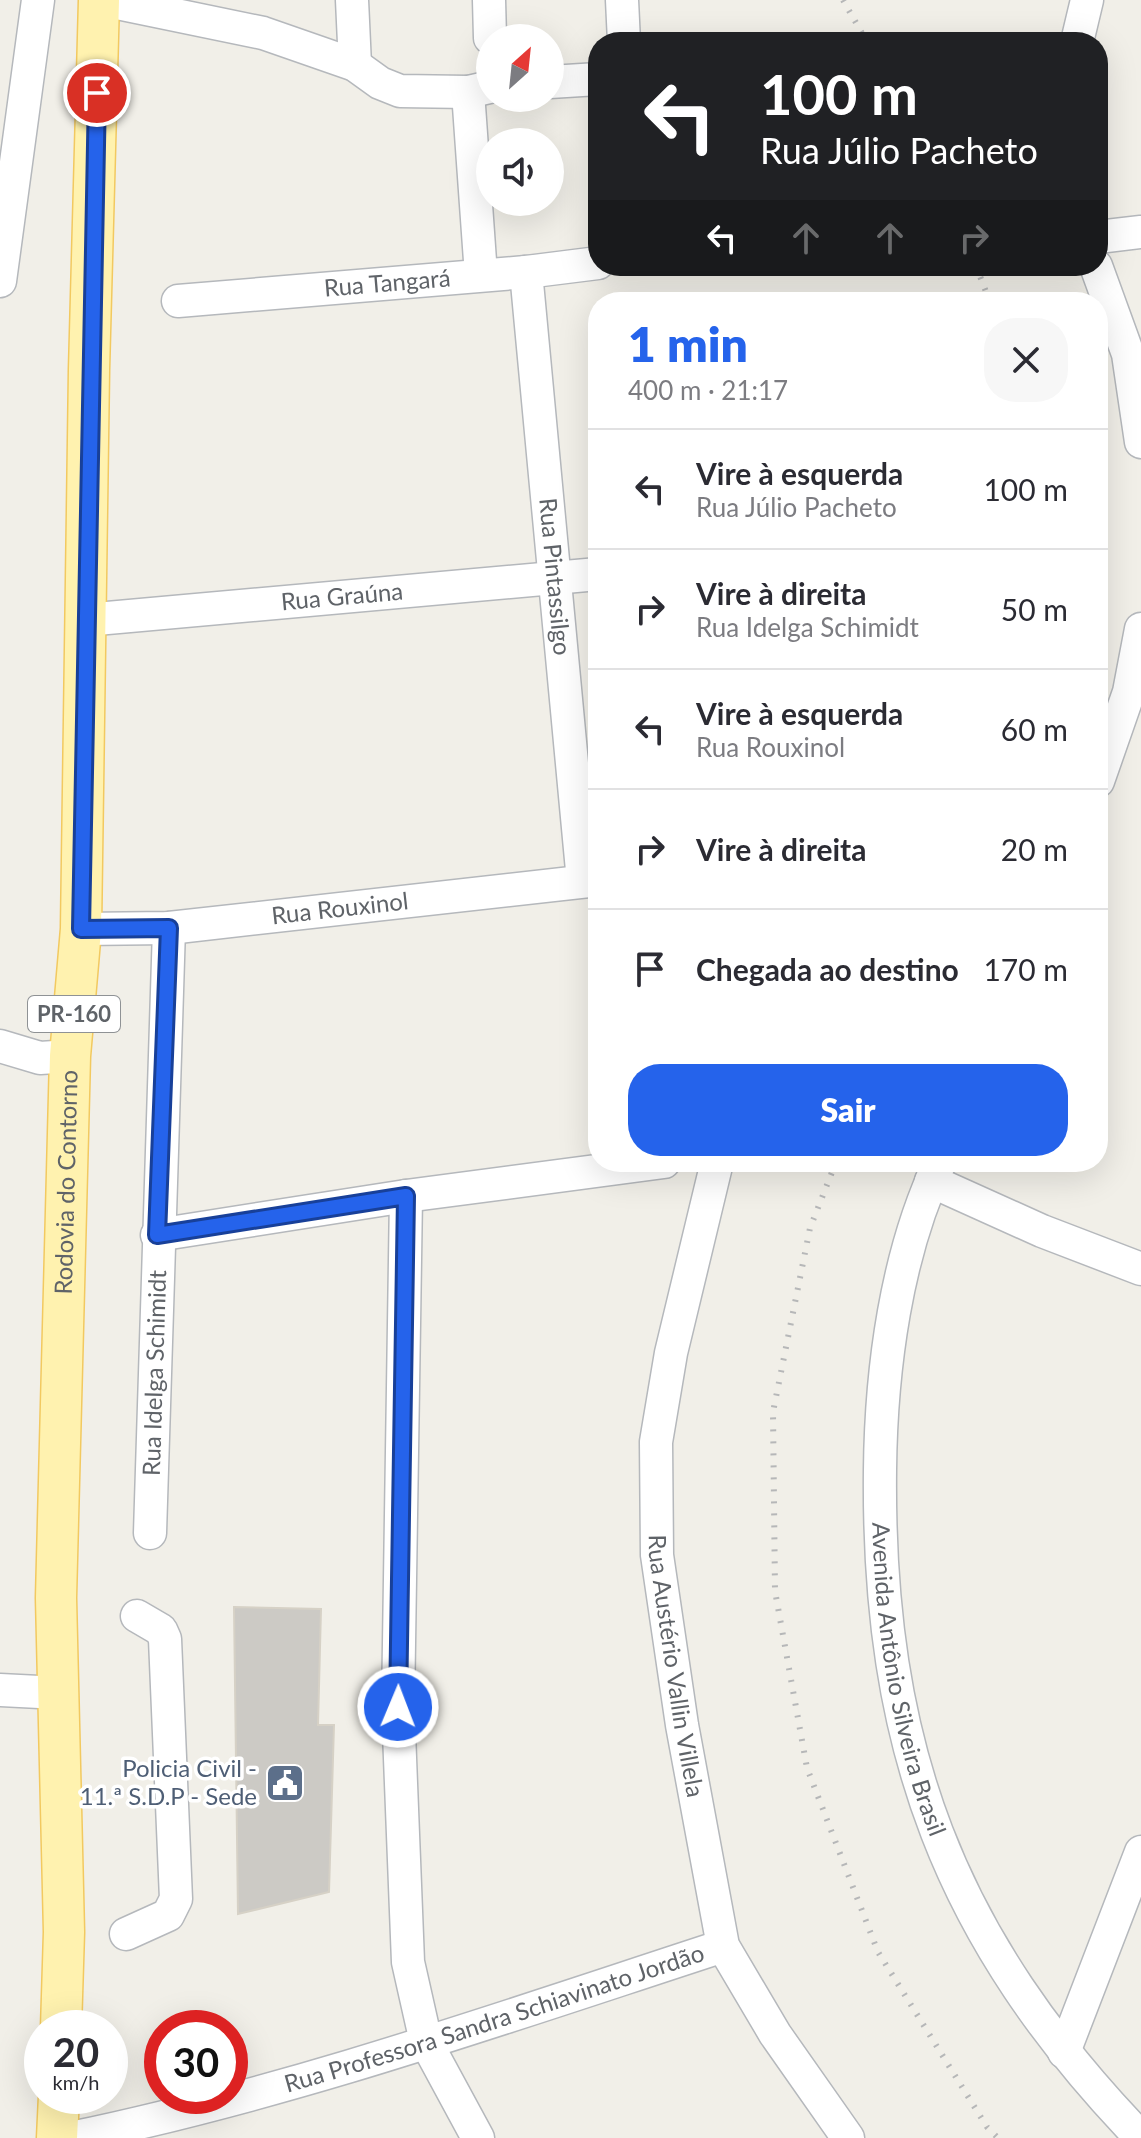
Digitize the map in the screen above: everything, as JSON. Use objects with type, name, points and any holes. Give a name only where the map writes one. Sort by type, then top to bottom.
[{"type":"main road","name":"Rodovia do Contorno","points":[[62,2010],[64,1932],[56,1598],[70,1056],[81,929],[85,620],[101,0]]},
{"type":"main road","points":[[57,2138],[58,2114]]},
{"type":"street","points":[[0,281],[38,0]]},
{"type":"street","points":[[101,0],[263,33],[355,65],[380,83],[400,91],[476,90]]},
{"type":"street","points":[[352,0],[355,65]]},
{"type":"street","points":[[489,0],[490,24]]},
{"type":"street","points":[[622,0],[624,32]]},
{"type":"street","points":[[1079,32],[1087,0]]},
{"type":"street","points":[[564,81],[588,80]]},
{"type":"street","points":[[479,112],[481,275]]},
{"type":"street","points":[[1108,236],[1141,232]]},
{"type":"street","name":"Rua Tangará","points":[[178,301],[588,264]]},
{"type":"street","name":"Rua Pintassilgo","points":[[526,272],[588,863]]},
{"type":"street","points":[[1108,299],[1128,354],[1141,442]]},
{"type":"street","name":"Rua Graúna","points":[[85,620],[588,575]]},
{"type":"street","points":[[1108,752],[1129,692],[1141,629]]},
{"type":"street","name":"Rua Rouxinol","points":[[81,929],[169,928],[588,881]]},
{"type":"street","name":"Rua Idelga Schimidt","points":[[150,1533],[169,928]]},
{"type":"street","points":[[0,1046],[40,1058],[70,1056]]},
{"type":"street","points":[[157,1235],[406,1196],[588,1172]]},
{"type":"street","name":"Rua Austério Vallin Villela","points":[[715,1172],[671,1353],[656,1442],[657,1541],[682,1725],[723,1946],[775,2034],[848,2138]]},
{"type":"street","name":"Avenida Antônio Silveira Brasil","points":[[935,1172],[888,1342],[882,1414],[879,1553],[893,1683],[916,1778],[962,1894],[1023,1999],[1064,2052],[1141,2138]]},
{"type":"street","points":[[937,1172],[1042,1231],[1141,1269]]},
{"type":"street","points":[[406,1196],[398,1707],[408,1962],[426,2042],[478,2138]]},
{"type":"street","points":[[126,1934],[168,1915],[176,1899],[165,1639],[161,1630],[137,1616]]},
{"type":"street","points":[[0,1690],[59,1693]]},
{"type":"street","points":[[1064,2052],[1141,1852]]},
{"type":"street","name":"Rua Professora Sandra Schiavinato Jordão","points":[[71,2138],[173,2128],[723,1946]]},
{"type":"building","name":"Policia Civil - 11.ª S.D.P - Sede","points":[[234,1607],[321,1609],[318,1725],[334,1725],[329,1892],[238,1914]]},
{"type":"railway","points":[[843,0],[861,32]]},
{"type":"railway","points":[[980,276],[986,292]]},
{"type":"railway","points":[[832,1172],[810,1228],[773,1412],[775,1591],[807,1768],[878,1952],[987,2127],[998,2138]]},
{"type":"place","name":"Policia Civil - 11.ª S.D.P - Sede","points":[[285,1783]]},
{"type":"route","points":[[97,93],[85,589],[81,929],[169,928],[157,1235],[406,1196],[398,1707]]}]
